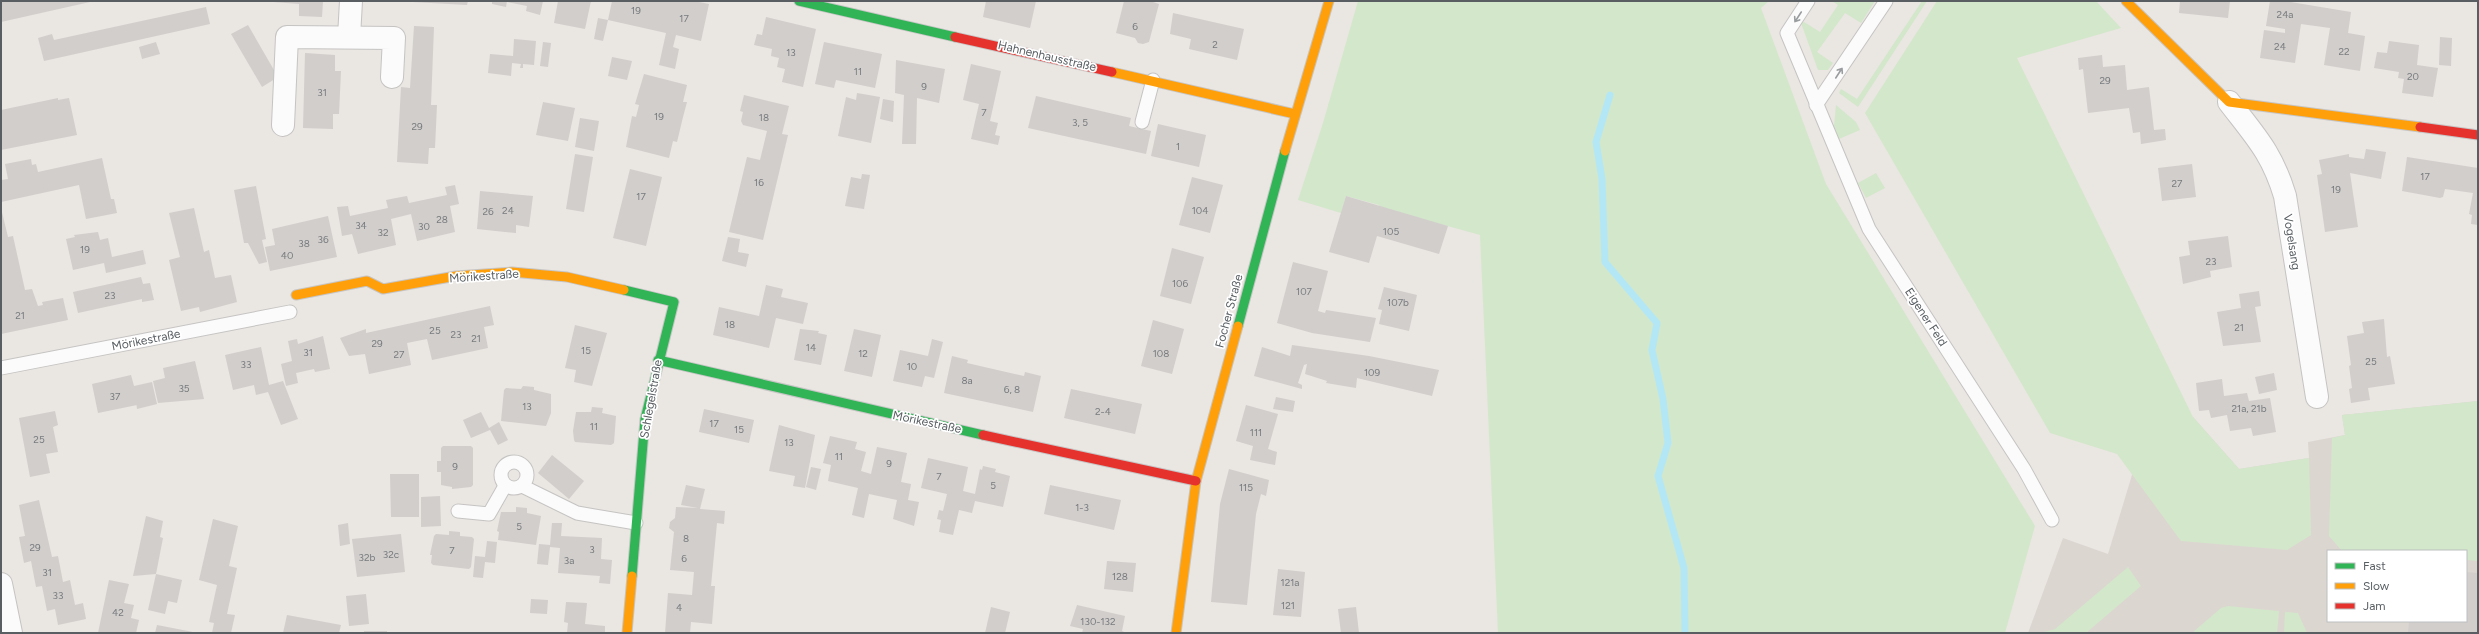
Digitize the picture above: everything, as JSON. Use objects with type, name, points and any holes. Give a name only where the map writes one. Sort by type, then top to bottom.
[{"type":"street","points":[[349,37],[351,1]]},
{"type":"street","name":"Hahnenhausstraße","points":[[798,1],[1153,80],[1294,114]]},
{"type":"street","name":"Focher Straße","points":[[1176,633],[1196,481],[1294,114],[1329,1]]},
{"type":"street","name":"Vogelsang","points":[[2126,1],[2229,102],[2266,149],[2277,170],[2285,196],[2317,397]]},
{"type":"street","points":[[283,125],[287,37],[394,38],[392,77]]},
{"type":"street","points":[[2229,102],[2478,135]]},
{"type":"street","name":"Mörikestraße","points":[[296,295],[367,281],[383,289],[495,273],[531,273],[588,282],[674,302]]},
{"type":"street","name":"Schlegelstraße","points":[[627,633],[645,419],[658,360],[674,302]]},
{"type":"street","name":"Mörikestraße","points":[[658,360],[902,417],[1196,481]]},
{"type":"street","points":[[1,584],[11,633]]},
{"type":"lane","name":"Eigener Feld","points":[[1808,1],[1787,33],[1869,229],[2024,469],[2052,520]]},
{"type":"lane","points":[[1816,105],[1886,1]]},
{"type":"lane","points":[[1142,122],[1153,80]]},
{"type":"lane","name":"Mörikestraße","points":[[1,368],[290,312]]},
{"type":"lane","points":[[512,462],[520,464],[526,470],[526,479],[522,486],[514,489],[505,486],[500,474],[504,466],[512,462]]},
{"type":"lane","points":[[458,511],[489,514],[505,486]]},
{"type":"lane","points":[[522,486],[577,513],[636,523]]},
{"type":"shaded area","points":[[2478,401],[2478,633],[2028,633],[2063,538],[2108,554],[2132,475],[2193,417],[2239,469],[2309,458],[2308,442],[2345,435],[2342,415]]},
{"type":"green space","points":[[1358,1],[1769,1],[1761,8],[1826,184],[2035,526],[2005,633],[1498,633],[1480,235],[1379,207],[1379,205],[1346,196],[1341,213],[1298,200],[1323,123]]},
{"type":"green space","points":[[1832,1],[1875,1],[1861,23],[1845,13],[1817,52],[1833,63],[1828,70],[1818,70],[1801,23],[1804,22],[1820,32],[1838,5]]},
{"type":"green space","points":[[1922,1],[1927,1],[1858,107],[1839,93],[1841,89],[1857,99]]},
{"type":"green space","points":[[1937,1],[2096,1],[2121,28],[2017,58],[2193,417],[2239,469],[2309,458],[2311,535],[2287,550],[2181,541],[2117,454],[2050,433],[1865,113]]},
{"type":"green space","points":[[1836,105],[1856,122],[1860,130],[1839,139],[1834,126]]},
{"type":"green space","points":[[1876,173],[1885,188],[1866,198],[1858,183]]},
{"type":"green space","points":[[2478,401],[2478,561],[2467,560],[2467,550],[2341,550],[2329,536],[2332,438],[2345,435],[2342,415]]},
{"type":"green space","points":[[2128,567],[2141,586],[2086,633],[2041,633],[2055,629]]},
{"type":"green space","points":[[2228,606],[2279,611],[2277,633],[2192,633],[2221,608]]},
{"type":"green space","points":[[2285,612],[2298,613],[2307,633],[2284,633]]},
{"type":"building","points":[[1,1],[90,1],[90,2],[1,22]]},
{"type":"building","points":[[261,1],[323,1],[322,17],[299,16],[299,4]]},
{"type":"building","points":[[395,1],[468,1],[467,5]]},
{"type":"building","points":[[492,1],[507,1],[506,7],[492,4]]},
{"type":"building","points":[[543,1],[540,15],[526,11],[527,6],[507,2]]},
{"type":"building","points":[[558,1],[591,1],[585,29],[554,23]]},
{"type":"building","points":[[612,1],[694,1],[709,4],[701,41],[676,35],[673,47],[679,49],[675,69],[659,65],[666,33],[608,20]]},
{"type":"building","points":[[986,1],[1036,1],[1030,28],[983,17]]},
{"type":"building","points":[[1124,1],[1150,1],[1159,4],[1149,42],[1143,44],[1138,43],[1135,38],[1116,33]]},
{"type":"building","points":[[2180,1],[2230,1],[2228,18],[2179,13]]},
{"type":"building","points":[[2270,1],[2285,1],[2351,12],[2348,33],[2365,36],[2360,71],[2324,65],[2330,28],[2301,24],[2295,63],[2260,58],[2264,30],[2285,33],[2285,29],[2266,26]]},
{"type":"building","points":[[206,7],[210,24],[44,61],[38,38],[52,34],[54,40]]},
{"type":"building","points":[[1173,13],[1244,29],[1237,60],[1189,49],[1191,39],[1170,34]]},
{"type":"building","points":[[766,17],[816,29],[803,87],[782,82],[785,69],[777,67],[779,58],[771,56],[772,49],[754,45],[757,34],[762,35]]},
{"type":"building","points":[[598,18],[608,20],[603,41],[594,39]]},
{"type":"building","points":[[248,25],[278,77],[262,87],[231,34]]},
{"type":"building","points":[[414,26],[434,27],[431,105],[437,105],[435,148],[429,148],[428,164],[397,162],[401,87],[410,88]]},
{"type":"building","points":[[2440,37],[2452,38],[2451,66],[2439,65]]},
{"type":"building","points":[[514,39],[536,41],[534,65],[523,64],[523,68],[520,68],[521,64],[512,63],[511,76],[488,73],[490,54],[513,56]]},
{"type":"building","points":[[2389,41],[2419,45],[2417,65],[2438,68],[2433,97],[2402,93],[2404,79],[2398,78],[2399,72],[2374,68],[2377,52],[2387,53]]},
{"type":"building","points":[[156,42],[160,54],[142,59],[139,47]]},
{"type":"building","points":[[543,42],[551,43],[548,67],[540,66]]},
{"type":"building","points":[[824,42],[882,54],[875,88],[836,80],[834,88],[815,84]]},
{"type":"building","points":[[305,53],[335,55],[335,71],[341,71],[339,114],[333,114],[333,129],[303,128]]},
{"type":"building","points":[[2102,55],[2103,67],[2125,65],[2127,90],[2149,87],[2154,130],[2165,129],[2166,140],[2141,144],[2140,132],[2133,133],[2129,108],[2088,113],[2083,69],[2079,70],[2078,58]]},
{"type":"building","points":[[612,57],[632,61],[627,80],[608,76]]},
{"type":"building","points":[[896,60],[945,69],[939,103],[917,98],[916,144],[902,144],[904,95],[895,93]]},
{"type":"building","points":[[971,64],[1001,71],[990,121],[998,123],[995,135],[1000,136],[998,145],[971,139],[979,104],[963,100]]},
{"type":"building","points":[[644,74],[687,85],[683,102],[687,102],[677,142],[673,141],[669,158],[626,147],[632,116],[636,117],[639,105],[635,104]]},
{"type":"building","points":[[857,93],[880,97],[871,143],[838,136],[846,97],[856,100]]},
{"type":"building","points":[[744,95],[789,106],[782,134],[788,135],[763,240],[729,232],[747,157],[760,160],[767,131],[743,125],[741,121],[743,112],[740,111]]},
{"type":"building","points":[[1036,96],[1131,118],[1129,126],[1151,131],[1146,154],[1028,128]]},
{"type":"building","points":[[58,98],[58,100],[69,98],[77,135],[1,150],[1,110]]},
{"type":"building","points":[[883,99],[894,101],[893,122],[880,119]]},
{"type":"building","points":[[543,102],[575,108],[568,141],[536,135]]},
{"type":"building","points":[[580,118],[599,121],[594,151],[575,147]]},
{"type":"building","points":[[1158,124],[1206,135],[1199,167],[1151,156]]},
{"type":"building","points":[[2366,149],[2386,152],[2381,179],[2350,173],[2358,227],[2325,232],[2317,175],[2322,174],[2319,160],[2349,154],[2349,157],[2364,159]]},
{"type":"building","points":[[575,154],[593,157],[584,212],[566,209]]},
{"type":"building","points":[[2407,157],[2478,168],[2478,225],[2471,224],[2472,215],[2469,214],[2473,193],[2445,189],[2443,197],[2440,198],[2402,191]]},
{"type":"building","points":[[102,158],[111,199],[114,199],[117,213],[86,219],[79,185],[1,202],[1,180],[8,179],[5,164],[31,159],[32,165],[36,164],[38,172]]},
{"type":"building","points":[[2192,164],[2196,197],[2162,201],[2158,168]]},
{"type":"building","points":[[630,169],[662,177],[646,246],[613,238]]},
{"type":"building","points":[[862,174],[870,175],[864,209],[845,206],[851,177],[861,179]]},
{"type":"building","points":[[1192,177],[1223,185],[1210,233],[1179,225]]},
{"type":"building","points":[[455,185],[459,204],[450,206],[455,232],[417,241],[411,214],[391,219],[396,245],[358,254],[352,234],[342,236],[337,207],[348,206],[350,216],[388,208],[386,200],[407,196],[409,203],[447,195],[445,187]]},
{"type":"building","points":[[256,186],[266,239],[262,240],[267,262],[259,264],[248,243],[244,243],[234,190]]},
{"type":"building","points":[[480,191],[533,196],[529,227],[516,225],[516,233],[477,229]]},
{"type":"building","points":[[1346,196],[1448,226],[1439,254],[1377,236],[1369,263],[1329,252]]},
{"type":"building","points":[[1,208],[8,237],[13,236],[25,290],[32,289],[38,306],[43,305],[42,302],[63,298],[68,320],[1,334]]},
{"type":"building","points":[[194,208],[204,252],[209,250],[215,278],[231,275],[237,302],[200,312],[199,307],[181,311],[169,260],[180,257],[169,213]]},
{"type":"building","points":[[328,216],[337,257],[270,271],[265,247],[275,245],[272,229]]},
{"type":"building","points":[[98,232],[100,240],[108,238],[112,257],[143,250],[146,264],[106,273],[104,263],[73,270],[66,239],[75,237],[74,235]]},
{"type":"building","points":[[2228,236],[2232,267],[2210,271],[2211,277],[2183,284],[2179,257],[2190,255],[2188,241]]},
{"type":"building","points":[[728,237],[740,239],[738,252],[749,254],[746,267],[722,261]]},
{"type":"building","points":[[1172,248],[1204,257],[1191,304],[1160,296]]},
{"type":"building","points":[[1293,262],[1328,271],[1318,311],[1325,313],[1326,310],[1376,318],[1370,342],[1312,333],[1277,323]]},
{"type":"building","points":[[141,277],[143,284],[150,283],[154,300],[142,302],[142,299],[78,313],[73,292]]},
{"type":"building","points":[[766,285],[783,289],[781,297],[808,303],[803,324],[776,318],[769,348],[713,335],[719,307],[759,316]]},
{"type":"building","points":[[1384,287],[1417,295],[1409,331],[1379,324],[1382,310],[1378,309]]},
{"type":"building","points":[[2259,291],[2261,306],[2255,307],[2261,342],[2223,346],[2217,312],[2241,308],[2239,294]]},
{"type":"building","points":[[490,306],[494,325],[484,327],[488,348],[432,360],[427,339],[407,343],[411,365],[374,373],[369,374],[365,354],[349,356],[340,338],[366,329],[366,333]]},
{"type":"building","points":[[2384,319],[2387,357],[2390,356],[2395,384],[2368,388],[2370,400],[2351,403],[2349,389],[2352,388],[2349,366],[2351,365],[2347,336],[2364,333],[2362,322]]},
{"type":"building","points":[[1153,320],[1184,329],[1172,374],[1141,366]]},
{"type":"building","points":[[575,325],[607,333],[592,386],[574,382],[576,370],[565,368]]},
{"type":"building","points":[[800,329],[819,331],[818,333],[827,335],[821,365],[794,360]]},
{"type":"building","points":[[854,329],[881,335],[872,377],[844,371]]},
{"type":"building","points":[[323,336],[330,369],[315,372],[314,369],[296,373],[298,383],[286,386],[281,364],[292,361],[288,341],[297,339],[298,344]]},
{"type":"building","points":[[932,339],[943,342],[934,378],[925,376],[922,387],[893,381],[900,350],[928,356]]},
{"type":"building","points":[[1292,345],[1369,356],[1439,370],[1432,396],[1357,378],[1356,388],[1326,383],[1327,381],[1305,374],[1307,364],[1304,365],[1298,383],[1302,385],[1302,389],[1254,376],[1262,347],[1290,356]]},
{"type":"building","points":[[261,347],[269,385],[283,381],[298,419],[281,425],[268,392],[256,395],[254,385],[233,390],[225,355]]},
{"type":"building","points":[[952,356],[968,360],[967,363],[1024,376],[1025,372],[1041,376],[1033,412],[944,393]]},
{"type":"building","points":[[195,361],[204,399],[158,403],[153,381],[165,378],[163,368]]},
{"type":"building","points":[[2274,373],[2277,390],[2259,394],[2255,377]]},
{"type":"building","points":[[131,375],[134,386],[152,382],[157,404],[137,409],[137,405],[98,413],[92,384]]},
{"type":"building","points":[[2222,379],[2224,396],[2247,393],[2249,401],[2270,398],[2276,432],[2253,436],[2251,428],[2230,431],[2227,415],[2211,418],[2209,410],[2199,411],[2196,383]]},
{"type":"building","points":[[523,386],[534,387],[534,390],[551,394],[551,413],[546,426],[501,421],[504,390],[506,388],[521,389]]},
{"type":"building","points":[[1071,389],[1142,404],[1135,434],[1064,418]]},
{"type":"building","points":[[1276,397],[1295,401],[1293,412],[1273,409]]},
{"type":"building","points":[[1246,405],[1278,414],[1268,449],[1277,452],[1275,465],[1250,460],[1253,446],[1236,441]]},
{"type":"building","points":[[592,407],[603,408],[602,413],[616,416],[614,443],[611,445],[575,442],[574,440],[573,431],[576,412],[591,412]]},
{"type":"building","points":[[704,409],[754,420],[749,443],[699,432]]},
{"type":"building","points":[[55,411],[58,425],[53,427],[58,452],[46,454],[50,473],[30,477],[19,418]]},
{"type":"building","points":[[481,412],[489,428],[499,422],[508,440],[498,445],[490,430],[471,438],[463,420]]},
{"type":"building","points":[[779,425],[815,435],[805,488],[793,486],[795,476],[769,471]]},
{"type":"building","points":[[830,436],[857,442],[855,449],[866,452],[861,471],[871,474],[877,447],[907,453],[901,482],[911,484],[908,500],[919,502],[914,526],[893,519],[897,500],[869,494],[864,518],[852,515],[858,488],[828,481],[831,465],[823,463]]},
{"type":"building","points":[[443,446],[471,446],[473,448],[473,485],[471,487],[452,489],[452,487],[441,485],[441,472],[437,472],[437,461],[441,461],[441,448]]},
{"type":"building","points":[[552,455],[584,481],[569,499],[538,473]]},
{"type":"building","points":[[928,458],[968,467],[963,491],[975,494],[980,469],[982,470],[983,466],[996,469],[995,472],[1010,476],[1003,507],[975,501],[972,513],[959,510],[953,535],[939,532],[941,520],[937,519],[939,510],[943,511],[947,494],[921,488]]},
{"type":"building","points":[[811,467],[821,469],[816,490],[806,487]]},
{"type":"building","points":[[1229,469],[1269,480],[1266,496],[1261,494],[1256,514],[1247,605],[1211,602],[1220,504]]},
{"type":"building","points":[[390,474],[419,474],[419,517],[391,517]]},
{"type":"building","points":[[686,485],[705,489],[700,509],[725,511],[724,524],[717,523],[711,586],[715,586],[712,624],[691,622],[690,633],[665,633],[668,593],[692,595],[694,572],[670,570],[674,532],[669,528],[670,522],[675,518],[676,507],[698,508],[681,505]]},
{"type":"building","points":[[1050,485],[1121,500],[1114,530],[1044,514]]},
{"type":"building","points":[[440,496],[441,526],[421,527],[421,497]]},
{"type":"building","points":[[39,500],[52,557],[58,556],[63,582],[70,580],[75,605],[83,603],[86,619],[58,625],[55,609],[47,611],[42,586],[36,587],[31,561],[24,563],[19,537],[25,536],[19,505]]},
{"type":"building","points":[[516,507],[527,508],[527,513],[541,516],[536,545],[498,540],[499,532],[497,531],[501,512],[516,512]]},
{"type":"building","points":[[146,516],[163,521],[160,537],[163,538],[156,574],[133,576]]},
{"type":"building","points":[[213,519],[238,526],[229,566],[237,568],[227,614],[235,615],[231,633],[212,633],[214,623],[209,622],[217,585],[199,580]]},
{"type":"building","points":[[348,523],[350,544],[340,546],[338,525]]},
{"type":"building","points":[[552,523],[562,523],[561,536],[602,538],[601,559],[612,560],[610,584],[599,583],[600,576],[558,573],[560,548],[550,547],[548,565],[537,564],[539,544],[550,545]]},
{"type":"building","points":[[449,531],[460,532],[460,536],[472,537],[474,539],[471,567],[469,569],[433,565],[431,563],[432,555],[430,555],[434,536],[436,534],[449,535]]},
{"type":"building","points":[[401,534],[405,572],[357,577],[352,539]]},
{"type":"building","points":[[487,541],[497,542],[495,563],[485,562],[483,578],[473,577],[475,556],[485,557]]},
{"type":"building","points":[[1107,561],[1136,563],[1133,592],[1104,589]]},
{"type":"building","points":[[1278,569],[1305,572],[1301,617],[1273,615]]},
{"type":"building","points":[[2467,572],[2478,573],[2478,633],[2408,633],[2409,622],[2467,622]]},
{"type":"building","points":[[156,574],[182,580],[177,603],[168,601],[165,614],[148,610]]},
{"type":"building","points":[[109,580],[129,584],[124,603],[134,605],[131,618],[139,620],[136,633],[98,633]]},
{"type":"building","points":[[366,594],[369,624],[349,626],[346,596]]},
{"type":"building","points":[[531,599],[548,600],[547,614],[530,613]]},
{"type":"building","points":[[566,602],[587,603],[585,624],[605,626],[605,633],[567,633],[568,623],[564,622]]},
{"type":"building","points":[[1077,605],[1125,616],[1122,631],[1126,633],[1082,633],[1083,629],[1070,626]]},
{"type":"building","points":[[991,607],[1010,612],[1005,633],[985,633]]},
{"type":"building","points":[[1356,607],[1359,633],[1341,633],[1338,609]]},
{"type":"building","points":[[287,615],[341,625],[339,633],[283,633]]},
{"type":"building","points":[[157,625],[193,632],[193,633],[155,633]]},
{"type":"building","points":[[364,631],[387,631],[387,633],[364,633]]},
{"type":"waterway","points":[[1610,95],[1596,142],[1602,179],[1605,262],[1657,323],[1652,350],[1663,399],[1668,443],[1658,476],[1684,568],[1685,633]]},
{"type":"traffic: fast","points":[[799,1],[955,37]]},
{"type":"traffic: fast","points":[[1238,326],[1285,151]]},
{"type":"traffic: fast","points":[[624,290],[674,302],[645,419],[632,576]]},
{"type":"traffic: fast","points":[[658,360],[983,435]]},
{"type":"traffic: slow","points":[[1285,151],[1329,1]]},
{"type":"traffic: slow","points":[[2126,1],[2229,102],[2420,127]]},
{"type":"traffic: slow","points":[[1112,72],[1295,114]]},
{"type":"traffic: slow","points":[[296,295],[367,281],[383,289],[456,276],[512,272],[567,277],[624,290]]},
{"type":"traffic: slow","points":[[1176,633],[1196,481],[1238,326]]},
{"type":"traffic: slow","points":[[627,633],[632,576]]},
{"type":"traffic: jam","points":[[955,37],[1112,72]]},
{"type":"traffic: jam","points":[[2420,127],[2478,135]]},
{"type":"traffic: jam","points":[[983,435],[1196,481]]}]
